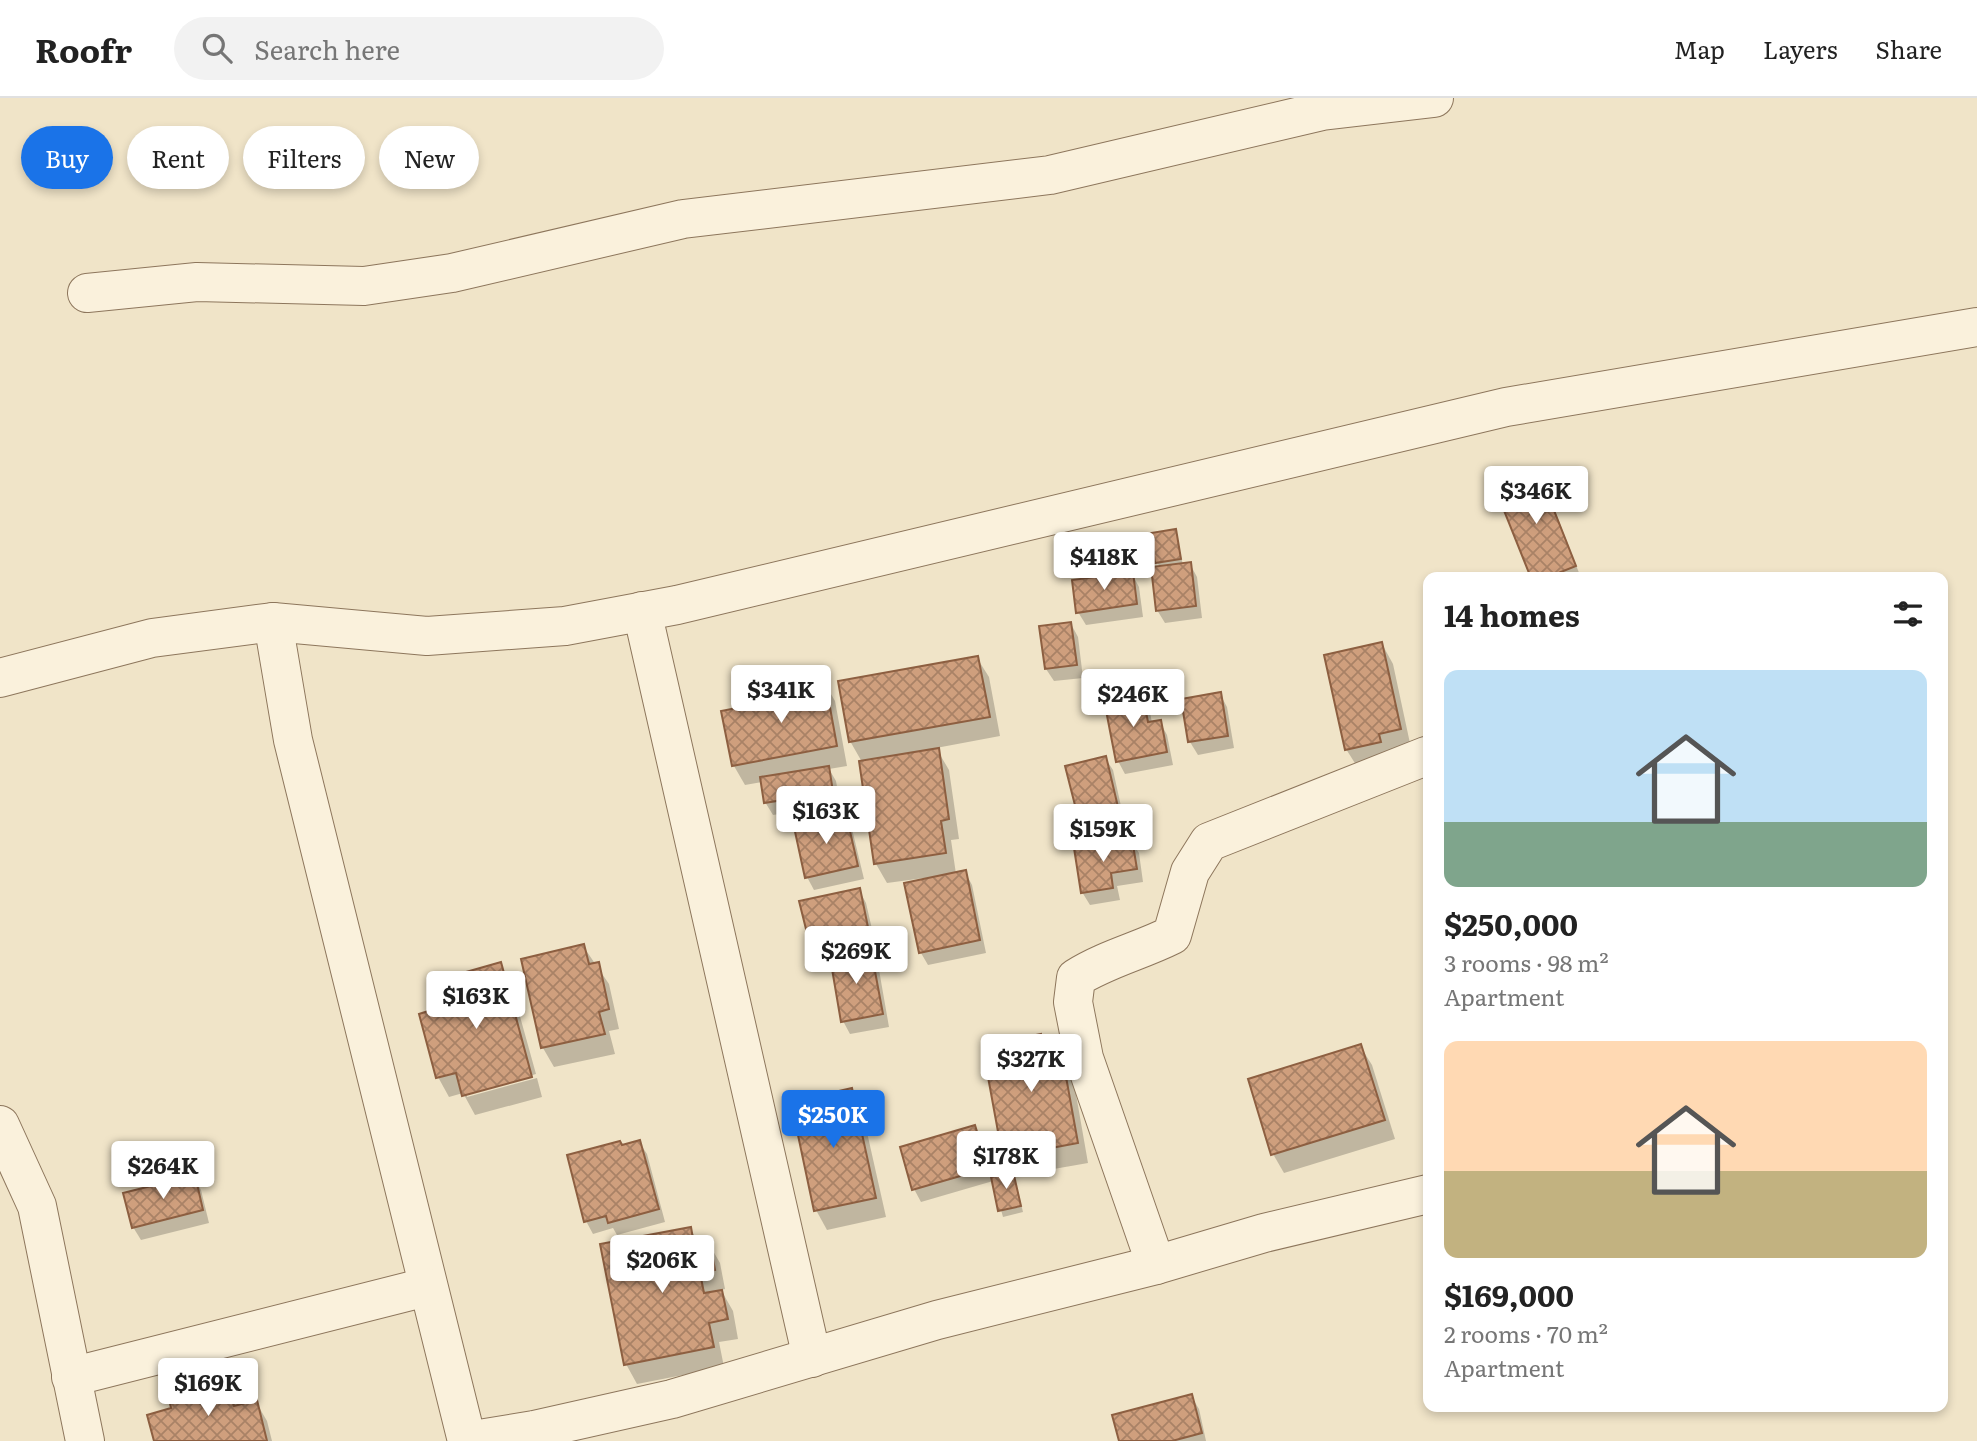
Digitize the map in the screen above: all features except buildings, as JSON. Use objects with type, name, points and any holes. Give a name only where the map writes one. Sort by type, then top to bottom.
[{"type":"street","points":[[87,293],[197,282],[377,284],[452,273],[683,219],[1050,175],[1322,111],[1434,98]]},
{"type":"street","points":[[0,678],[152,638],[273,622],[427,636],[565,626],[642,611],[1506,407],[1977,327]]},
{"type":"street","points":[[642,611],[812,1358]]},
{"type":"street","points":[[273,622],[288,719],[343,934],[426,1287],[467,1441],[534,1430],[672,1399],[937,1320],[1156,1265],[1264,1233],[1423,1195]]},
{"type":"street","points":[[1156,1265],[1084,1058],[1073,1002],[1076,978],[1095,966],[1142,950],[1172,935],[1190,872],[1209,842],[1423,757]]},
{"type":"street","points":[[0,1125],[37,1206],[85,1441]]},
{"type":"street","points":[[71,1377],[426,1287]]}]
